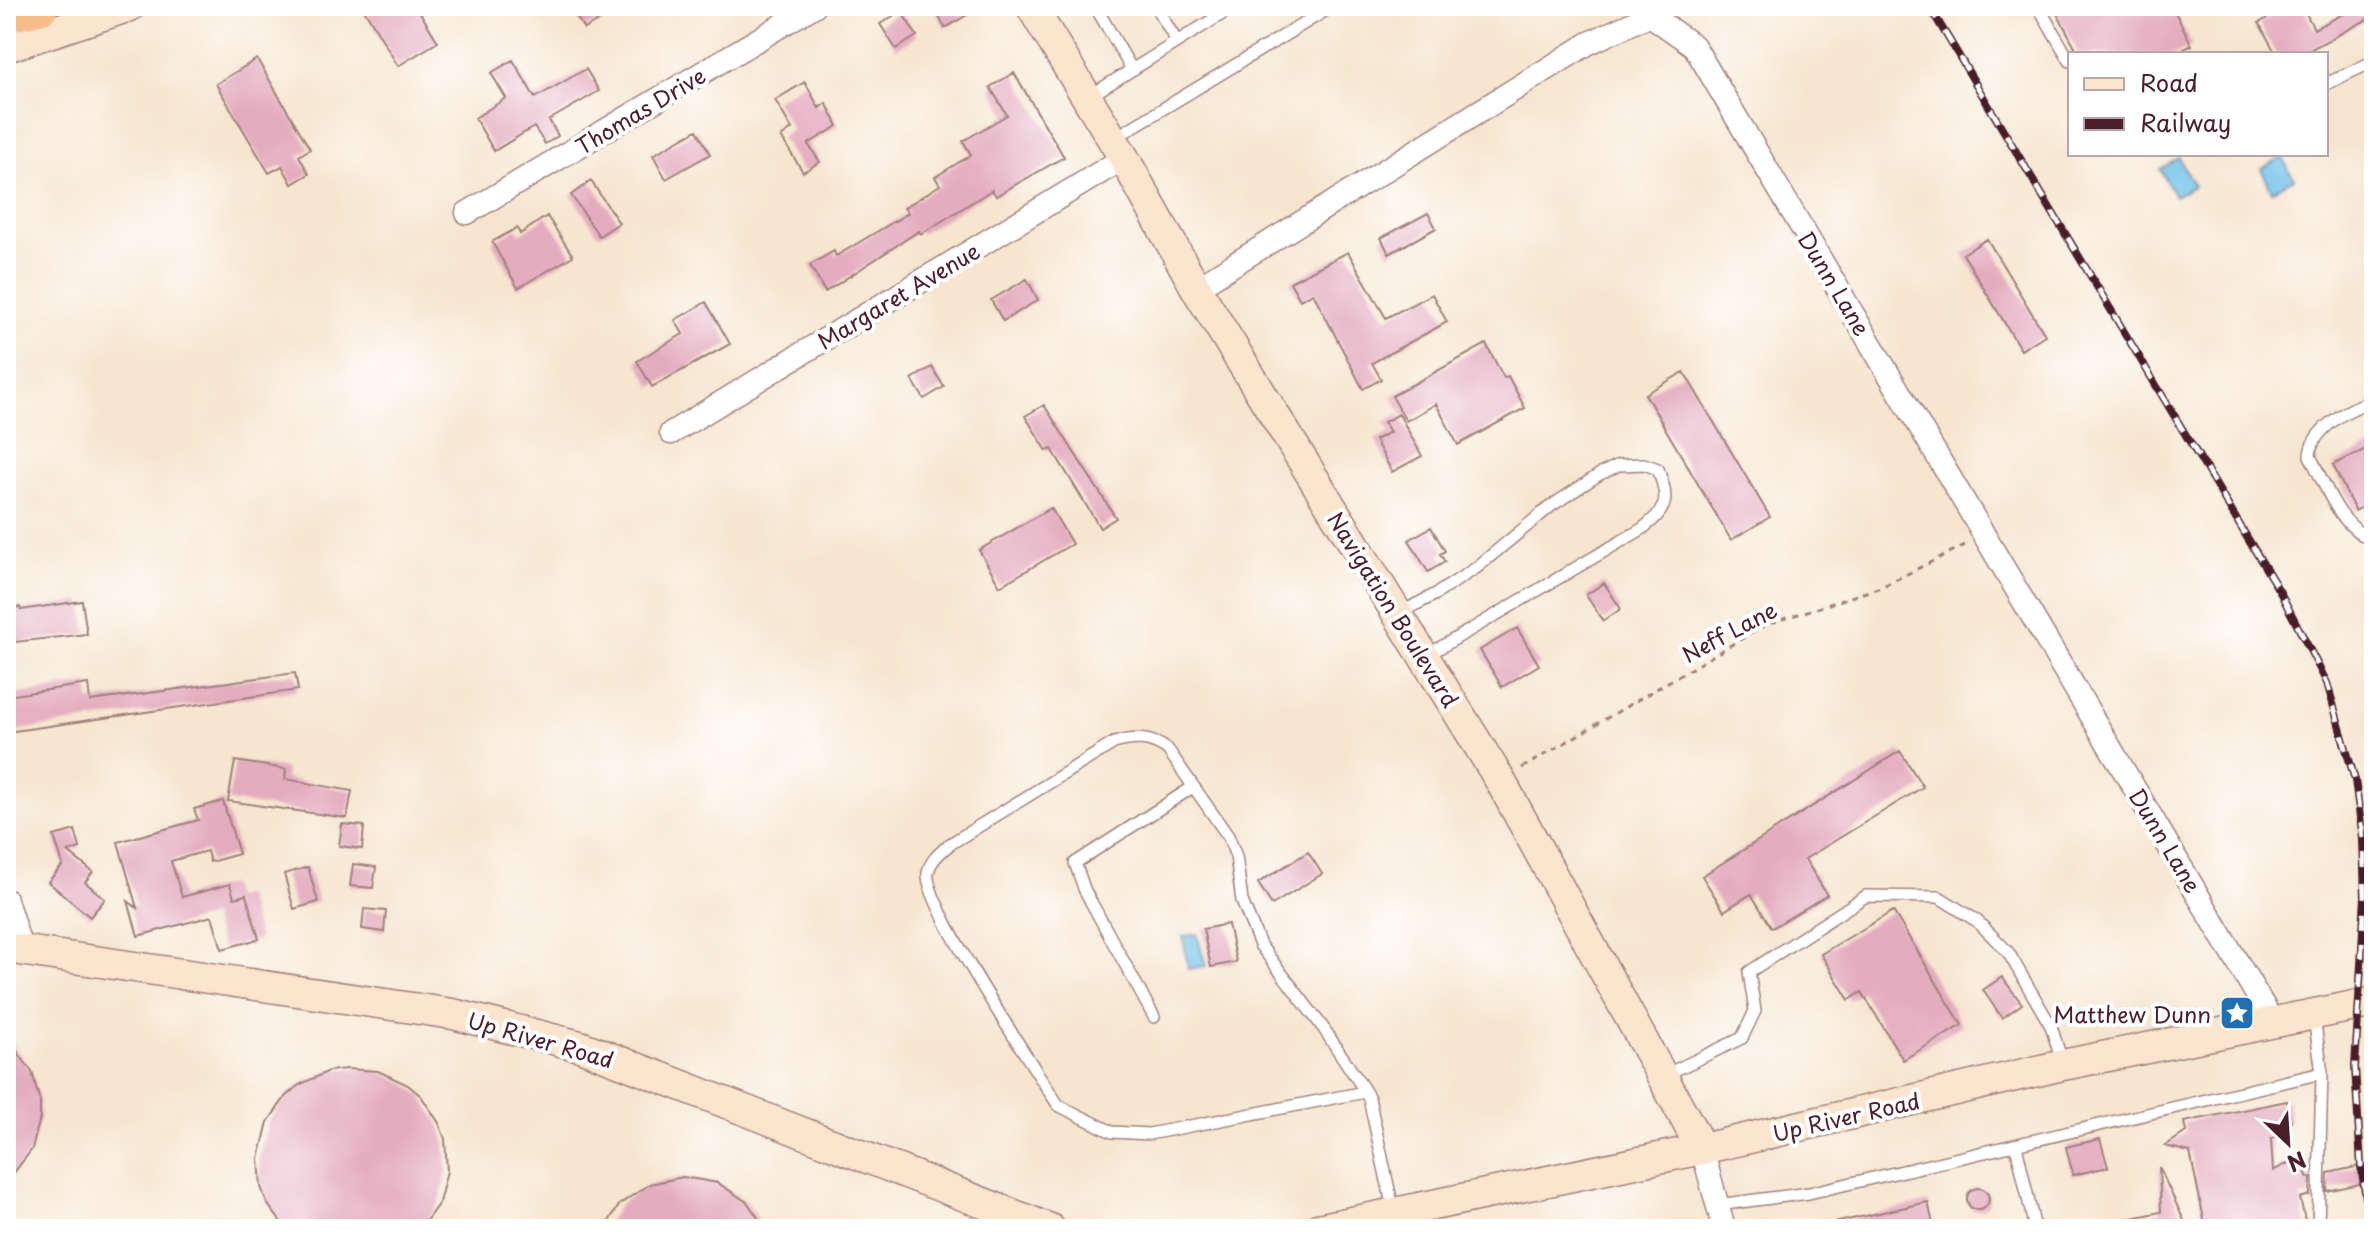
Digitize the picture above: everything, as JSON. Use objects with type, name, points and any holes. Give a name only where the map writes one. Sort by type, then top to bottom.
[{"type":"highway","points":[[6,13],[39,6]]},
{"type":"street","points":[[6,47],[130,6]]},
{"type":"street","name":"Thomas Drive","points":[[467,213],[814,6]]},
{"type":"street","name":"Navigation Boulevard","points":[[1031,6],[1119,149],[1196,288],[1500,780],[1702,1149],[1724,1229]]},
{"type":"street","name":"Dunn Lane","points":[[1196,288],[1589,43],[1650,15],[1694,46],[2273,1022]]},
{"type":"street","name":"Margaret Avenue","points":[[671,433],[1119,149]]},
{"type":"street","points":[[6,900],[14,950]]},
{"type":"street","name":"Up River Road","points":[[14,950],[453,1014],[580,1046],[1050,1229]]},
{"type":"street","name":"Up River Road","points":[[1318,1229],[1702,1149],[2063,1065],[2374,1002]]},
{"type":"lane","points":[[1095,6],[1131,68]]},
{"type":"lane","points":[[1088,97],[1235,6]]},
{"type":"lane","points":[[1119,149],[1333,6]]},
{"type":"lane","points":[[2038,6],[2068,58]]},
{"type":"lane","points":[[1157,9],[1176,40]]},
{"type":"lane","points":[[2328,83],[2374,61]]},
{"type":"lane","points":[[2374,411],[2366,403],[2354,407],[2322,431],[2310,445],[2310,456],[2341,515],[2358,535],[2374,540]]},
{"type":"lane","points":[[1397,614],[1476,568],[1551,506],[1600,474],[1619,465],[1644,464],[1658,469],[1666,491],[1665,505],[1658,517],[1424,657]]},
{"type":"lane","points":[[1365,1092],[1149,1134],[1112,1132],[1058,1105],[951,934],[932,894],[927,874],[934,859],[950,844],[1089,757],[1127,739],[1157,742],[1168,750],[1228,836],[1236,856],[1242,901],[1260,945],[1324,1029],[1365,1092],[1376,1121],[1394,1213]]},
{"type":"lane","points":[[1154,1017],[1085,891],[1075,863],[1193,787]]},
{"type":"lane","points":[[1663,1076],[1742,1038],[1755,1011],[1749,972],[1866,896],[1936,896],[1977,921],[2008,952],[2051,1026],[2063,1065]]},
{"type":"lane","points":[[2314,1014],[2322,1073],[2318,1229]]},
{"type":"lane","points":[[1717,1205],[1809,1193],[2322,1073]]},
{"type":"lane","points":[[2016,1145],[2035,1229]]},
{"type":"path","name":"Neff Lane","points":[[1500,780],[1765,625],[1881,587],[1984,535]]},
{"type":"water","points":[[2282,157],[2294,179],[2272,191],[2261,169]]},
{"type":"water","points":[[2179,158],[2194,186],[2175,196],[2160,169]]},
{"type":"water","points":[[1197,934],[1206,966],[1188,969],[1183,936]]},
{"type":"building","points":[[362,6],[416,6],[438,42],[398,66]]},
{"type":"building","points":[[570,6],[624,6],[584,29]]},
{"type":"building","points":[[933,6],[982,6],[945,28]]},
{"type":"building","points":[[2053,6],[2172,6],[2192,45],[2179,52],[2078,52]]},
{"type":"building","points":[[2275,6],[2302,6],[2314,29],[2359,6],[2374,6],[2374,16],[2306,52],[2275,52],[2259,23],[2275,14]]},
{"type":"building","points":[[901,11],[917,36],[896,49],[880,24]]},
{"type":"building","points":[[257,59],[310,149],[299,156],[309,174],[292,184],[282,166],[269,173],[216,84]]},
{"type":"building","points":[[513,60],[535,98],[586,69],[599,91],[549,120],[558,136],[545,144],[534,127],[494,151],[475,118],[506,98],[491,73]]},
{"type":"building","points":[[1014,73],[1064,157],[996,196],[992,190],[921,234],[919,231],[825,292],[810,265],[834,251],[836,256],[908,213],[904,208],[940,185],[935,177],[971,155],[963,141],[1007,115],[990,87]]},
{"type":"building","points":[[805,82],[819,108],[826,103],[838,126],[808,144],[820,162],[803,172],[781,137],[792,129],[775,100]]},
{"type":"building","points":[[697,130],[710,154],[666,179],[653,155]]},
{"type":"building","points":[[591,181],[619,223],[599,236],[571,195]]},
{"type":"building","points":[[1428,213],[1436,228],[1389,254],[1381,238]]},
{"type":"building","points":[[547,216],[573,256],[518,288],[492,242],[517,228],[520,234]]},
{"type":"building","points":[[1987,239],[2045,335],[2021,350],[1963,254]]},
{"type":"building","points":[[1348,252],[1386,318],[1432,294],[1447,322],[1372,363],[1381,379],[1363,389],[1313,293],[1300,300],[1290,282]]},
{"type":"building","points":[[1027,279],[1038,300],[1003,321],[991,300]]},
{"type":"building","points":[[706,302],[730,344],[652,387],[637,361],[683,334],[675,320]]},
{"type":"building","points":[[1486,344],[1525,408],[1458,445],[1436,404],[1406,421],[1392,396]]},
{"type":"building","points":[[932,367],[944,387],[924,399],[912,379]]},
{"type":"building","points":[[1684,372],[1770,517],[1731,540],[1645,394]]},
{"type":"building","points":[[1044,405],[1116,518],[1100,528],[1052,449],[1047,451],[1025,416]]},
{"type":"building","points":[[1399,414],[1422,456],[1392,472],[1375,440],[1390,432],[1384,422]]},
{"type":"building","points":[[2374,445],[2374,501],[2355,511],[2333,465]]},
{"type":"building","points":[[1051,508],[1072,544],[1000,586],[979,550]]},
{"type":"building","points":[[1431,527],[1445,551],[1440,554],[1445,562],[1428,572],[1409,540]]},
{"type":"building","points":[[1604,583],[1621,609],[1603,621],[1586,595]]},
{"type":"building","points":[[82,601],[87,634],[6,643],[6,609],[20,607],[21,610]]},
{"type":"building","points":[[1517,628],[1539,665],[1502,687],[1480,650]]},
{"type":"building","points":[[295,673],[298,690],[7,732],[6,696],[88,684],[90,701]]},
{"type":"building","points":[[1900,751],[1923,787],[1805,859],[1827,895],[1772,928],[1751,894],[1724,911],[1702,876]]},
{"type":"building","points":[[235,761],[286,769],[285,779],[352,791],[347,818],[228,801]]},
{"type":"building","points":[[223,801],[239,854],[210,862],[207,851],[171,861],[182,897],[230,884],[234,898],[246,895],[259,939],[222,949],[212,916],[138,936],[128,901],[137,908],[118,842],[198,820],[194,809]]},
{"type":"building","points":[[342,824],[364,826],[362,849],[339,846]]},
{"type":"building","points":[[75,830],[80,848],[68,852],[93,872],[85,882],[105,899],[90,917],[48,882],[63,865],[54,836]]},
{"type":"building","points":[[1308,852],[1322,874],[1272,905],[1258,883]]},
{"type":"building","points":[[353,864],[376,867],[373,888],[350,886]]},
{"type":"building","points":[[308,867],[318,902],[294,909],[284,874]]},
{"type":"building","points":[[364,909],[386,911],[384,932],[362,929]]},
{"type":"building","points":[[1893,911],[1962,1025],[1903,1060],[1862,992],[1849,1000],[1821,954]]},
{"type":"building","points":[[1228,924],[1236,962],[1211,967],[1203,929]]},
{"type":"building","points":[[2002,977],[2022,1004],[2002,1018],[1983,990]]},
{"type":"building","points":[[6,1036],[32,1072],[40,1102],[40,1118],[32,1149],[6,1183]]},
{"type":"building","points":[[329,1071],[378,1071],[408,1085],[421,1096],[439,1123],[445,1139],[447,1171],[439,1203],[420,1229],[286,1229],[267,1203],[261,1187],[259,1158],[268,1122],[286,1096],[299,1085]]},
{"type":"building","points":[[2287,1101],[2291,1121],[2282,1123],[2280,1134],[2271,1139],[2273,1171],[2294,1160],[2302,1164],[2308,1178],[2311,1177],[2310,1195],[2300,1198],[2307,1229],[2206,1229],[2190,1152],[2165,1146],[2186,1132],[2184,1122]]},
{"type":"building","points":[[2100,1139],[2108,1167],[2073,1175],[2066,1147]]},
{"type":"building","points":[[2374,1163],[2374,1181],[2327,1191],[2328,1173]]},
{"type":"building","points":[[2159,1167],[2188,1229],[2114,1229],[2113,1222],[2161,1212]]},
{"type":"building","points":[[683,1177],[718,1183],[747,1202],[766,1229],[604,1229],[620,1204],[650,1184]]},
{"type":"building","points":[[1978,1188],[1986,1191],[1989,1199],[1986,1207],[1978,1210],[1970,1207],[1967,1199],[1970,1191]]},
{"type":"building","points":[[1928,1202],[1934,1229],[1835,1229],[1834,1223]]},
{"type":"railway","points":[[1929,6],[2281,594],[2327,683],[2355,780],[2363,839],[2365,897],[2355,1067],[2361,1166],[2371,1229]]},
{"type":"place","name":"Matthew Dunn","points":[[2237,1013]]}]
